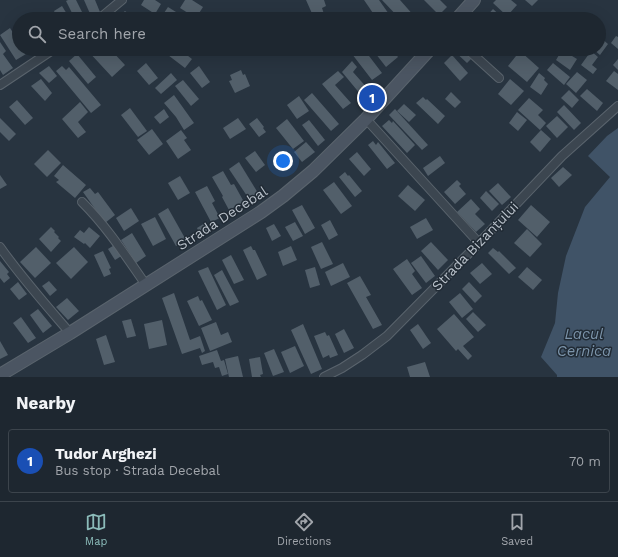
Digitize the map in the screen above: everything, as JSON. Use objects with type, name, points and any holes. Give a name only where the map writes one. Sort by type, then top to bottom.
[{"type":"main road","points":[[463,12],[474,0]]},
{"type":"main road","name":"Strada Decebal","points":[[0,374],[70,333],[261,212],[283,196],[313,170],[366,119],[424,56]]},
{"type":"street","points":[[107,12],[122,0]]},
{"type":"street","points":[[0,85],[44,56]]},
{"type":"street","points":[[475,56],[499,78]]},
{"type":"street","name":"Strada Bizanțului","points":[[324,377],[342,368],[362,355],[387,336],[562,156],[618,106]]},
{"type":"street","points":[[366,119],[479,243]]},
{"type":"street","points":[[82,202],[108,231],[146,285]]},
{"type":"street","points":[[0,247],[12,264],[70,333]]},
{"type":"water","name":"Lacul Cernica","points":[[618,128],[618,377],[557,377],[557,375],[541,357],[555,323],[558,293],[566,256],[585,207],[610,177],[588,156],[607,136]]},
{"type":"building","points":[[76,0],[82,12],[72,12],[66,1]]},
{"type":"building","points":[[84,0],[95,0],[100,12],[89,12]]},
{"type":"building","points":[[144,0],[155,0],[161,4],[156,12],[152,12],[141,5]]},
{"type":"building","points":[[185,0],[192,0],[203,7],[200,12],[186,12],[180,8]]},
{"type":"building","points":[[306,0],[324,0],[326,6],[322,8],[323,12],[311,12]]},
{"type":"building","points":[[364,0],[379,0],[387,12],[372,12]]},
{"type":"building","points":[[382,0],[400,0],[411,12],[393,12]]},
{"type":"building","points":[[424,0],[440,0],[447,7],[442,12],[436,12]]},
{"type":"building","points":[[496,0],[511,0],[517,5],[511,12],[503,12],[493,3]]},
{"type":"building","points":[[525,0],[538,0],[532,6]]},
{"type":"building","points":[[62,6],[66,12],[54,12]]},
{"type":"building","points":[[168,7],[176,12],[165,12]]},
{"type":"building","points":[[10,28],[12,31],[12,54],[0,35]]},
{"type":"building","points":[[616,36],[618,37],[618,49],[611,43]]},
{"type":"building","points":[[0,42],[6,51],[3,54],[13,68],[3,75],[0,70]]},
{"type":"building","points":[[13,56],[23,56],[16,60]]},
{"type":"building","points":[[75,56],[79,56],[96,77],[88,84],[69,61]]},
{"type":"building","points":[[93,56],[117,56],[125,65],[112,77]]},
{"type":"building","points":[[169,56],[188,56],[192,59],[185,68]]},
{"type":"building","points":[[354,56],[369,56],[382,73],[372,80]]},
{"type":"building","points":[[377,56],[397,56],[398,57],[386,67]]},
{"type":"building","points":[[453,56],[468,73],[460,81],[444,63]]},
{"type":"building","points":[[460,56],[473,57],[467,63]]},
{"type":"building","points":[[516,56],[526,56],[539,68],[527,82],[508,66]]},
{"type":"building","points":[[558,56],[572,56],[577,59],[570,70],[556,60]]},
{"type":"building","points":[[587,56],[598,57],[592,65],[597,69],[593,74],[581,65]]},
{"type":"building","points":[[618,59],[618,70],[613,65]]},
{"type":"building","points":[[352,61],[357,67],[353,72],[368,89],[361,95],[342,72]]},
{"type":"building","points":[[146,63],[158,78],[149,85],[137,71]]},
{"type":"building","points":[[553,63],[570,77],[564,85],[547,70]]},
{"type":"building","points":[[49,66],[57,76],[49,83],[39,73]]},
{"type":"building","points":[[62,66],[66,70],[69,67],[101,105],[91,113],[56,71]]},
{"type":"building","points":[[199,66],[210,82],[202,88],[190,73]]},
{"type":"building","points":[[241,70],[243,75],[245,74],[250,86],[235,93],[229,81],[232,80],[230,75]]},
{"type":"building","points":[[338,71],[344,77],[335,85],[351,103],[343,109],[322,84]]},
{"type":"building","points":[[614,71],[618,74],[618,90],[606,81]]},
{"type":"building","points":[[577,72],[587,80],[576,93],[566,84]]},
{"type":"building","points":[[171,73],[177,80],[161,94],[155,88]]},
{"type":"building","points":[[539,73],[545,78],[544,80],[548,84],[541,95],[530,87]]},
{"type":"building","points":[[41,79],[52,93],[45,101],[31,86]]},
{"type":"building","points":[[510,79],[524,91],[511,105],[498,94]]},
{"type":"building","points":[[183,80],[199,99],[191,106],[175,86]]},
{"type":"building","points":[[587,89],[603,103],[597,111],[580,96]]},
{"type":"building","points":[[569,90],[579,100],[572,108],[561,98]]},
{"type":"building","points":[[451,92],[461,102],[455,108],[445,99]]},
{"type":"building","points":[[312,93],[339,124],[331,131],[304,100]]},
{"type":"building","points":[[174,95],[194,123],[184,130],[176,117],[164,103]]},
{"type":"building","points":[[299,96],[309,111],[297,119],[287,105]]},
{"type":"building","points":[[423,97],[445,116],[438,124],[416,103]]},
{"type":"building","points":[[529,98],[543,110],[538,115],[546,123],[540,130],[518,110]]},
{"type":"building","points":[[17,100],[33,118],[25,125],[9,107]]},
{"type":"building","points":[[80,102],[88,112],[78,122],[86,132],[78,138],[62,119]]},
{"type":"building","points":[[404,104],[416,115],[409,122],[397,111]]},
{"type":"building","points":[[564,105],[581,123],[574,130],[557,112]]},
{"type":"building","points":[[130,108],[147,131],[138,137],[121,115]]},
{"type":"building","points":[[164,109],[169,117],[160,124],[154,117]]},
{"type":"building","points":[[395,109],[428,145],[422,150],[389,115]]},
{"type":"building","points":[[517,112],[527,120],[518,131],[509,123]]},
{"type":"building","points":[[557,116],[568,127],[557,138],[546,126]]},
{"type":"building","points":[[0,118],[16,134],[9,141],[0,132]]},
{"type":"building","points":[[238,118],[246,129],[230,139],[223,128]]},
{"type":"building","points":[[257,118],[266,132],[259,137],[249,124]]},
{"type":"building","points":[[287,119],[304,141],[293,149],[276,128]]},
{"type":"building","points":[[309,120],[325,140],[318,146],[302,125]]},
{"type":"building","points":[[389,120],[392,123],[393,121],[415,145],[407,153],[382,126]]},
{"type":"building","points":[[152,129],[163,144],[149,155],[137,140]]},
{"type":"building","points":[[181,130],[187,138],[184,140],[191,150],[178,159],[166,141]]},
{"type":"building","points":[[541,130],[551,139],[540,152],[530,142]]},
{"type":"building","points":[[373,141],[376,145],[378,142],[395,163],[387,169],[368,145]]},
{"type":"building","points":[[306,142],[315,152],[302,162],[294,152]]},
{"type":"building","points":[[48,150],[61,163],[47,177],[34,164]]},
{"type":"building","points":[[255,151],[265,165],[256,172],[245,158]]},
{"type":"building","points":[[357,152],[371,169],[364,176],[349,159]]},
{"type":"building","points":[[283,153],[291,165],[284,170],[275,158]]},
{"type":"building","points":[[440,156],[445,163],[428,176],[423,168]]},
{"type":"building","points":[[239,162],[258,193],[249,199],[229,169]]},
{"type":"building","points":[[63,165],[86,185],[75,198],[56,182],[59,180],[54,176]]},
{"type":"building","points":[[563,167],[572,175],[559,187],[551,178]]},
{"type":"building","points":[[223,171],[231,185],[234,184],[244,202],[229,210],[212,177]]},
{"type":"building","points":[[345,172],[362,191],[355,197],[339,177]]},
{"type":"building","points":[[0,175],[7,185],[0,189]]},
{"type":"building","points":[[180,176],[190,193],[178,200],[168,183]]},
{"type":"building","points":[[457,180],[461,184],[459,186],[466,194],[455,204],[444,192]]},
{"type":"building","points":[[334,182],[352,206],[341,214],[323,190]]},
{"type":"building","points":[[498,183],[511,197],[502,205],[489,191]]},
{"type":"building","points":[[408,185],[425,200],[415,211],[398,196]]},
{"type":"building","points":[[207,186],[215,201],[212,203],[220,218],[211,222],[195,192]]},
{"type":"building","points":[[90,188],[95,194],[98,192],[115,215],[105,223],[83,192]]},
{"type":"building","points":[[486,191],[499,204],[492,211],[480,198]]},
{"type":"building","points":[[471,199],[480,209],[475,214],[485,224],[476,232],[457,212]]},
{"type":"building","points":[[302,205],[315,228],[305,234],[292,210]]},
{"type":"building","points":[[531,205],[550,222],[537,237],[518,220]]},
{"type":"building","points":[[131,208],[139,221],[124,231],[116,218]]},
{"type":"building","points":[[168,208],[186,240],[176,246],[158,214]]},
{"type":"building","points":[[155,217],[166,239],[153,246],[141,224]]},
{"type":"building","points":[[426,218],[433,230],[417,239],[410,227]]},
{"type":"building","points":[[330,220],[338,235],[329,240],[321,225]]},
{"type":"building","points":[[295,222],[303,236],[293,241],[285,227]]},
{"type":"building","points":[[205,223],[209,230],[200,235],[197,228]]},
{"type":"building","points":[[274,224],[281,236],[272,241],[266,228]]},
{"type":"building","points":[[51,227],[61,241],[51,252],[39,239]]},
{"type":"building","points":[[89,227],[100,236],[90,248],[85,243],[84,244],[74,237],[80,230],[84,233]]},
{"type":"building","points":[[527,229],[542,244],[530,257],[514,243]]},
{"type":"building","points":[[132,233],[146,256],[136,263],[121,240]]},
{"type":"building","points":[[322,242],[333,264],[321,269],[311,247]]},
{"type":"building","points":[[431,242],[448,260],[438,270],[421,251]]},
{"type":"building","points":[[116,244],[123,255],[115,260],[108,249]]},
{"type":"building","points":[[251,246],[253,250],[255,250],[267,275],[257,280],[243,250]]},
{"type":"building","points":[[291,246],[297,260],[283,266],[278,252]]},
{"type":"building","points":[[36,247],[51,263],[35,278],[20,262]]},
{"type":"building","points":[[74,247],[88,262],[71,279],[56,263]]},
{"type":"building","points":[[493,248],[498,252],[499,251],[516,268],[509,274],[488,253]]},
{"type":"building","points":[[103,251],[111,268],[109,269],[111,274],[104,277],[94,255]]},
{"type":"building","points":[[231,255],[244,280],[234,284],[222,260]]},
{"type":"building","points":[[421,256],[435,276],[426,283],[411,263]]},
{"type":"building","points":[[407,259],[415,271],[412,274],[422,288],[412,295],[393,269]]},
{"type":"building","points":[[0,261],[9,272],[7,274],[10,278],[4,283],[0,278]]},
{"type":"building","points":[[343,263],[350,277],[331,286],[325,272]]},
{"type":"building","points":[[482,263],[492,274],[480,284],[470,273]]},
{"type":"building","points":[[208,267],[226,305],[217,310],[198,271]]},
{"type":"building","points":[[315,267],[320,285],[310,288],[305,270]]},
{"type":"building","points":[[527,267],[542,280],[533,290],[518,277]]},
{"type":"building","points":[[222,270],[239,302],[230,306],[214,275]]},
{"type":"building","points":[[360,276],[371,295],[366,297],[382,325],[373,329],[347,283]]},
{"type":"building","points":[[49,281],[57,290],[50,296],[42,286]]},
{"type":"building","points":[[18,282],[27,294],[19,300],[10,289]]},
{"type":"building","points":[[469,282],[482,296],[475,303],[462,289]]},
{"type":"building","points":[[174,293],[190,340],[200,336],[205,351],[202,353],[200,348],[182,354],[162,298]]},
{"type":"building","points":[[460,293],[473,309],[462,318],[449,302]]},
{"type":"building","points":[[198,296],[200,301],[202,300],[212,320],[199,326],[187,301]]},
{"type":"building","points":[[67,298],[79,311],[68,320],[56,307]]},
{"type":"building","points":[[38,309],[52,326],[43,333],[30,315]]},
{"type":"building","points":[[473,312],[486,325],[478,332],[466,319]]},
{"type":"building","points":[[454,314],[474,337],[463,346],[472,356],[468,360],[458,349],[456,351],[437,329]]},
{"type":"building","points":[[21,317],[36,338],[28,343],[13,323]]},
{"type":"building","points":[[131,319],[136,336],[127,338],[122,321]]},
{"type":"building","points":[[162,320],[167,345],[149,349],[144,324]]},
{"type":"building","points":[[216,322],[221,335],[228,332],[232,342],[210,351],[201,328]]},
{"type":"building","points":[[303,324],[322,369],[311,374],[291,330]]},
{"type":"building","points":[[418,324],[431,343],[423,349],[410,330]]},
{"type":"building","points":[[344,329],[354,348],[344,353],[335,334]]},
{"type":"building","points":[[325,332],[327,336],[329,335],[338,355],[330,358],[329,355],[323,358],[314,336]]},
{"type":"building","points":[[106,335],[115,362],[104,365],[96,339]]},
{"type":"building","points":[[0,341],[8,355],[0,359]]},
{"type":"building","points":[[295,346],[304,366],[290,373],[281,352]]},
{"type":"building","points":[[274,349],[284,372],[273,376],[264,353]]},
{"type":"building","points":[[217,350],[221,361],[224,360],[228,374],[222,376],[219,367],[215,368],[213,362],[202,365],[199,356]]},
{"type":"building","points":[[238,356],[243,377],[229,377],[225,359]]},
{"type":"building","points":[[260,357],[263,374],[260,375],[261,377],[252,377],[249,359]]},
{"type":"building","points":[[425,362],[430,377],[410,377],[407,367]]},
{"type":"place","name":"Tudor Arghezi","points":[[372,98]]}]
